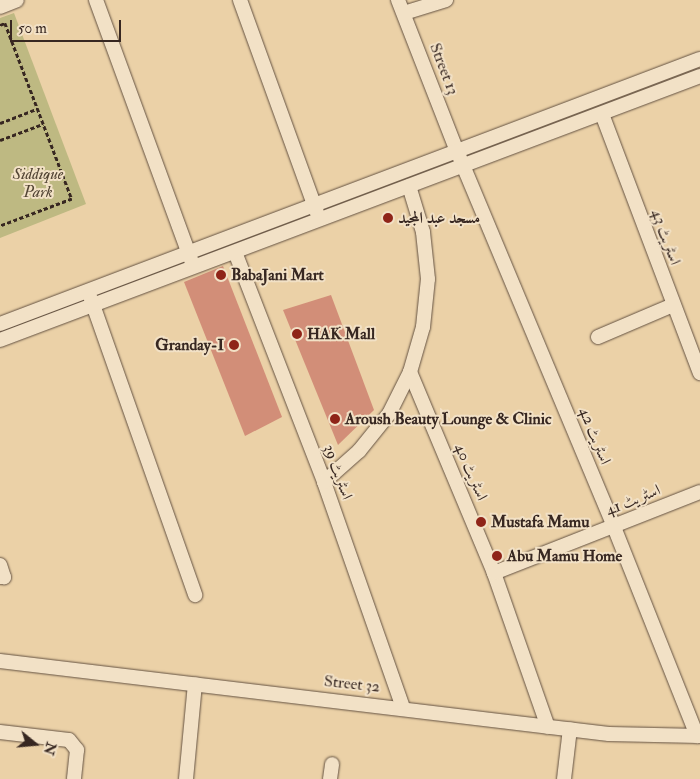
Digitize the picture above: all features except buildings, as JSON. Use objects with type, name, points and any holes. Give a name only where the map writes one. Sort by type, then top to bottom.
[{"type":"street","points":[[0,6],[17,0]]},
{"type":"street","points":[[96,0],[194,268]]},
{"type":"street","points":[[240,0],[320,220]]},
{"type":"street","name":"Street 13","points":[[398,0],[457,152]]},
{"type":"street","points":[[404,13],[446,0]]},
{"type":"street","points":[[0,324],[700,59]]},
{"type":"street","points":[[0,340],[700,76]]},
{"type":"street","name":"اسٹریٹ 43","points":[[602,114],[700,372]]},
{"type":"street","name":"اسٹریٹ 42","points":[[457,152],[465,166],[614,527],[698,736]]},
{"type":"street","points":[[324,482],[359,451],[389,414],[410,372],[423,327],[428,279],[422,232],[409,186]]},
{"type":"street","name":"اسٹریٹ 39","points":[[235,252],[324,482],[402,707]]},
{"type":"street","points":[[88,291],[195,595]]},
{"type":"street","points":[[598,337],[673,305]]},
{"type":"street","name":"اسٹریٹ 40","points":[[410,372],[494,574],[548,727]]},
{"type":"street","name":"اسٹریٹ 41","points":[[494,574],[700,492]]},
{"type":"street","points":[[0,565],[4,577],[0,577]]},
{"type":"street","name":"Street 32","points":[[0,661],[402,707],[609,734],[698,736]]},
{"type":"street","points":[[186,779],[195,684]]},
{"type":"street","points":[[564,779],[570,729]]},
{"type":"street","points":[[0,732],[70,740],[77,750],[74,779]]},
{"type":"street","points":[[330,779],[332,764]]},
{"type":"path","points":[[0,25],[5,23],[72,199],[0,226]]},
{"type":"path","points":[[0,124],[37,109]]},
{"type":"path","points":[[0,140],[44,123]]},
{"type":"green space","name":"Siddique Park","points":[[14,13],[86,204],[0,238],[0,18]]},
{"type":"place","name":"مسجد عبد المجید","points":[[388,218]]},
{"type":"place","name":"BabaJani Mart","points":[[221,275]]},
{"type":"place","name":"HAK Mall","points":[[297,334]]},
{"type":"place","name":"Granday-I","points":[[234,345]]},
{"type":"place","name":"Aroush Beauty Lounge & Clinic","points":[[335,419]]},
{"type":"place","name":"Mustafa Mamu","points":[[481,522]]},
{"type":"place","name":"Abu Mamu Home","points":[[497,556]]}]
